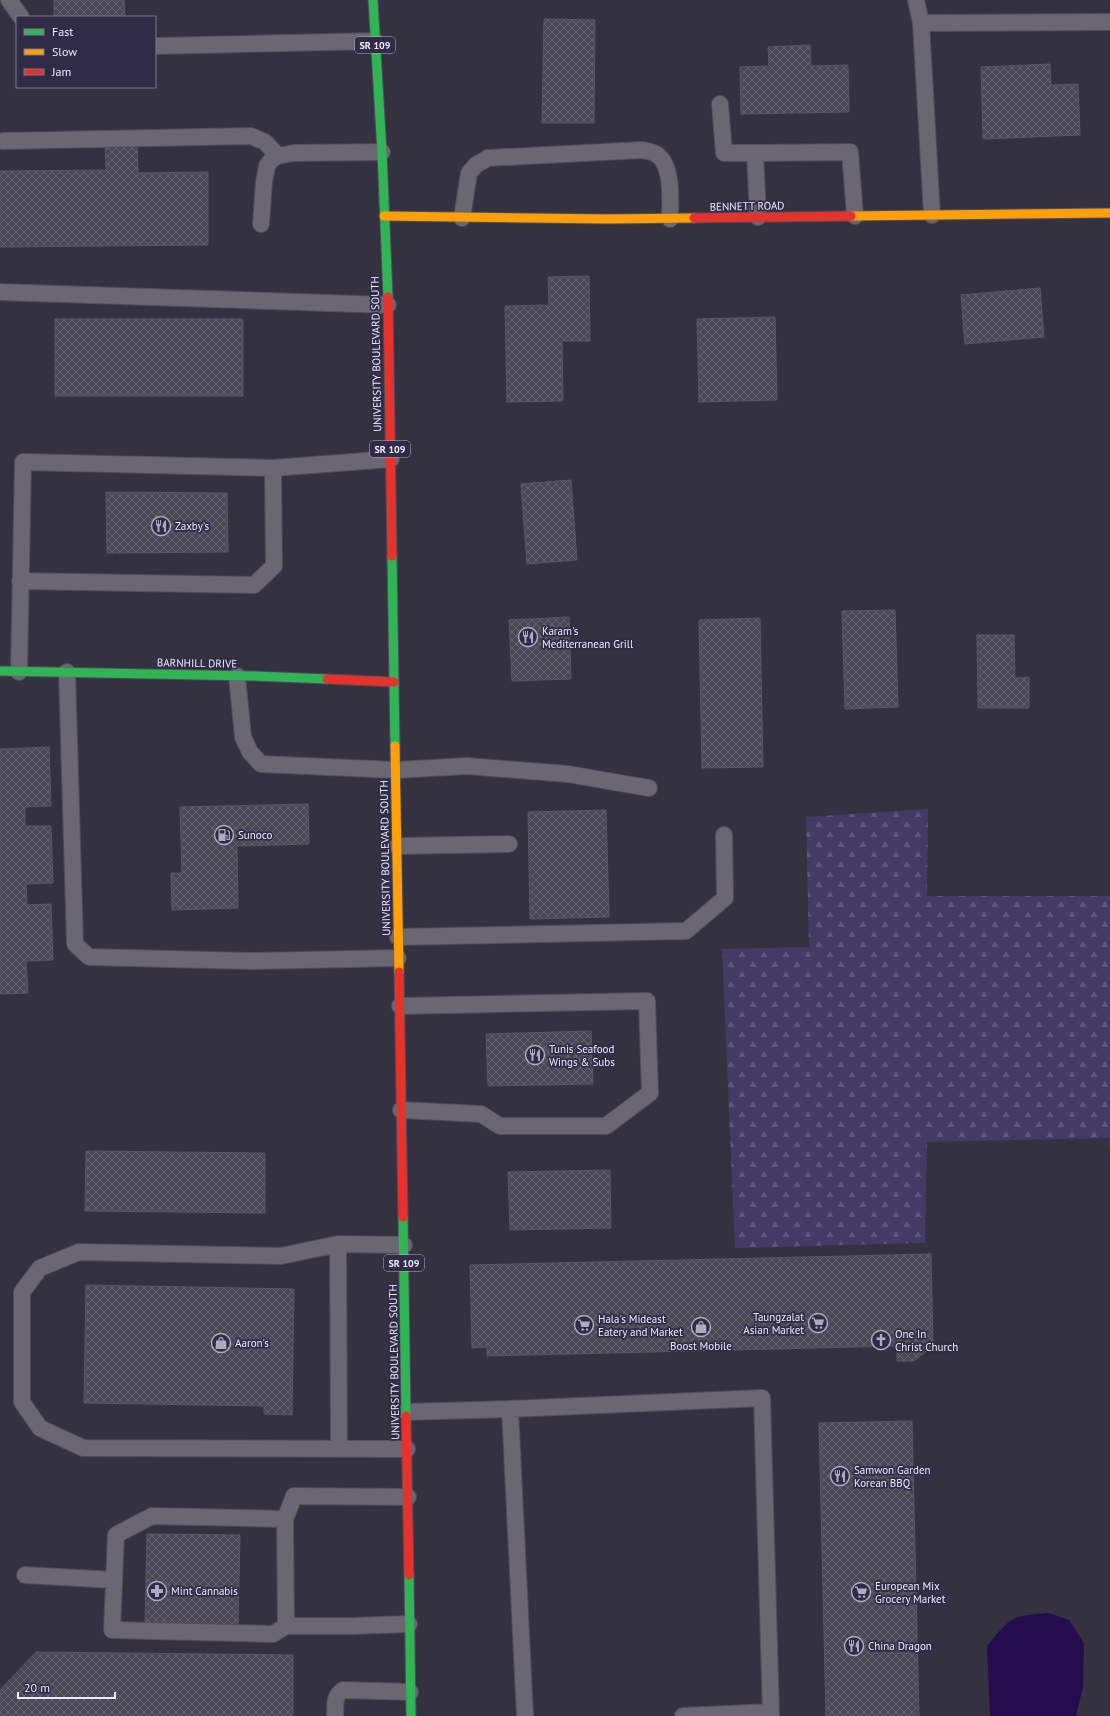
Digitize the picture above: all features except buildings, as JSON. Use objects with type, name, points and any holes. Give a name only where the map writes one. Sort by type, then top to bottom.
[{"type":"main road","name":"UNIVERSITY BOULEVARD SOUTH","points":[[373,0],[382,152],[388,305],[411,1716]]},
{"type":"main road","name":"BENNETT ROAD","points":[[384,216],[670,219],[1110,213]]},
{"type":"main road","name":"BARNHILL DRIVE","points":[[0,671],[237,676],[394,682]]},
{"type":"lane","points":[[9,0],[20,16]]},
{"type":"lane","points":[[916,0],[921,24],[932,215]]},
{"type":"lane","points":[[921,24],[1110,22]]},
{"type":"lane","points":[[156,46],[375,41]]},
{"type":"lane","points":[[720,104],[724,153],[850,152],[855,216]]},
{"type":"lane","points":[[2,141],[251,136],[265,142],[278,156]]},
{"type":"lane","points":[[462,218],[469,173],[476,165],[488,158],[642,150],[655,153],[663,160],[668,172],[670,219]]},
{"type":"lane","points":[[261,224],[264,182],[267,166],[272,159],[278,156],[313,152],[382,152]]},
{"type":"lane","points":[[755,153],[758,217]]},
{"type":"lane","points":[[0,292],[388,305]]},
{"type":"lane","points":[[19,672],[23,462],[273,468],[391,459]]},
{"type":"lane","points":[[20,581],[254,586],[274,566],[273,468]]},
{"type":"lane","points":[[67,672],[75,944],[89,957],[250,961],[398,958]]},
{"type":"lane","points":[[237,676],[243,738],[250,752],[261,764],[396,770],[467,766],[568,774],[649,788]]},
{"type":"lane","points":[[398,937],[686,931],[725,898],[724,835]]},
{"type":"lane","points":[[397,846],[510,844]]},
{"type":"lane","points":[[400,1006],[647,1001],[650,1093],[606,1126],[500,1126],[482,1114],[401,1110]]},
{"type":"lane","points":[[338,1244],[339,1449]]},
{"type":"lane","points":[[404,1245],[338,1244],[281,1256],[79,1252],[40,1268],[22,1292],[22,1402],[40,1428],[83,1448],[407,1449]]},
{"type":"lane","points":[[406,1412],[762,1398],[771,1714],[683,1716]]},
{"type":"lane","points":[[510,1409],[525,1716]]},
{"type":"lane","points":[[286,1626],[285,1519],[294,1496],[408,1497]]},
{"type":"lane","points":[[285,1519],[152,1516],[116,1535],[112,1630],[273,1634],[286,1626],[409,1624]]},
{"type":"lane","points":[[25,1575],[113,1580]]},
{"type":"lane","points":[[335,1716],[337,1694],[343,1690],[410,1692]]},
{"type":"green space","points":[[928,809],[927,896],[1110,896],[1110,1155],[1109,1138],[927,1142],[925,1243],[735,1248],[722,949],[809,947],[806,817]]},
{"type":"shaded area","points":[[1048,1613],[1069,1620],[1084,1643],[1083,1687],[1076,1716],[990,1716],[987,1646],[1001,1629],[1012,1620],[1026,1615]]},
{"type":"traffic: fast","points":[[373,0],[382,152],[388,297]]},
{"type":"traffic: fast","points":[[392,556],[395,746]]},
{"type":"traffic: fast","points":[[0,671],[327,679]]},
{"type":"traffic: fast","points":[[403,1217],[406,1416]]},
{"type":"traffic: fast","points":[[409,1575],[411,1716]]},
{"type":"traffic: slow","points":[[851,216],[1110,213]]},
{"type":"traffic: slow","points":[[384,216],[608,219],[694,218]]},
{"type":"traffic: slow","points":[[395,746],[399,972]]},
{"type":"traffic: jam","points":[[694,218],[851,216]]},
{"type":"traffic: jam","points":[[388,297],[392,556]]},
{"type":"traffic: jam","points":[[327,679],[394,682]]},
{"type":"traffic: jam","points":[[399,972],[403,1217]]},
{"type":"traffic: jam","points":[[406,1416],[409,1575]]},
{"type":"place","name":"Zaxby's","points":[[161,526]]},
{"type":"place","name":"Karam's Mediterranean Grill","points":[[528,637]]},
{"type":"place","name":"Sunoco","points":[[224,835]]},
{"type":"place","name":"Tunis Seafood Wings & Subs","points":[[535,1055]]},
{"type":"place","name":"Taungzalat Asian Market","points":[[818,1323]]},
{"type":"place","name":"Hala's Mideast Eatery and Market","points":[[584,1325]]},
{"type":"place","name":"Boost Mobile","points":[[701,1327]]},
{"type":"place","name":"One In Christ Church","points":[[881,1340]]},
{"type":"place","name":"Aaron's","points":[[221,1343]]},
{"type":"place","name":"Samwon Garden Korean BBQ","points":[[840,1476]]},
{"type":"place","name":"Mint Cannabis","points":[[157,1591]]},
{"type":"place","name":"European Mix Grocery Market","points":[[861,1592]]},
{"type":"place","name":"China Dragon","points":[[854,1646]]}]
